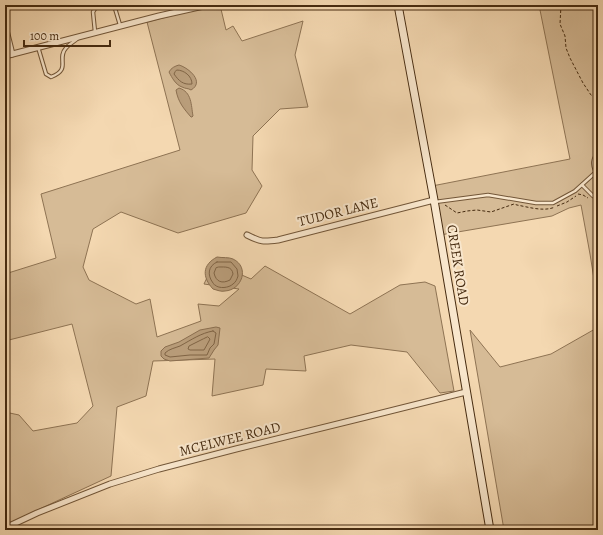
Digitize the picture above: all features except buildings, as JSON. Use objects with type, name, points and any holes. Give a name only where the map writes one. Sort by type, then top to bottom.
[{"type":"main road","name":"CREEK ROAD","points":[[398,5],[435,201],[490,530]]},
{"type":"street","points":[[5,56],[95,32],[208,5]]},
{"type":"street","points":[[5,26],[12,54]]},
{"type":"street","name":"TUDOR LANE","points":[[247,235],[258,241],[264,242],[278,240],[435,201]]},
{"type":"street","name":"MCELWEE ROAD","points":[[5,528],[110,484],[159,469],[466,392]]},
{"type":"lane","points":[[95,32],[92,12],[96,7],[104,5]]},
{"type":"lane","points":[[114,5],[120,26]]},
{"type":"lane","points":[[38,47],[46,74],[51,76],[61,71],[65,48],[80,36]]},
{"type":"lane","points":[[435,201],[488,195],[536,203],[553,202],[576,191],[597,173],[593,167],[593,160],[598,153]]},
{"type":"lane","points":[[582,185],[593,196],[598,197]]},
{"type":"path","points":[[561,5],[560,24],[565,36],[566,48],[583,83],[591,96],[598,101]]},
{"type":"path","points":[[445,205],[456,213],[477,210],[491,212],[514,204],[550,209],[567,202],[578,194],[588,198],[593,196]]},
{"type":"shaded area","points":[[214,5],[220,5],[226,30],[233,26],[242,41],[303,21],[295,55],[308,107],[280,109],[253,136],[252,170],[262,186],[246,213],[178,233],[121,212],[93,229],[83,267],[89,280],[136,304],[150,299],[157,337],[201,321],[198,304],[219,306],[239,289],[204,284],[214,263],[251,279],[265,266],[350,314],[400,285],[425,282],[435,286],[454,391],[440,393],[407,352],[351,345],[304,356],[306,371],[266,369],[263,385],[212,396],[215,359],[153,361],[146,396],[117,407],[111,476],[5,525],[5,412],[19,415],[33,431],[77,423],[93,406],[72,324],[5,341],[5,274],[56,258],[41,194],[180,150],[147,22]]},
{"type":"shaded area","points":[[539,5],[598,5],[598,304],[581,205],[569,208],[552,216],[440,235],[432,186],[570,159]]},
{"type":"shaded area","points":[[598,304],[598,530],[504,530],[470,330],[500,367],[551,354],[595,329]]},
{"type":"water","points":[[179,65],[191,72],[196,79],[195,87],[191,90],[178,85],[169,72],[173,67]]},
{"type":"water","points":[[179,88],[189,96],[192,108],[192,117],[180,102],[176,90]]},
{"type":"water","points":[[217,257],[233,259],[241,267],[242,278],[236,287],[231,290],[222,291],[213,289],[209,285],[205,276],[206,267]]},
{"type":"water","points":[[216,327],[220,328],[218,345],[209,358],[170,361],[161,356],[161,351],[165,347],[179,342],[200,330]]}]
